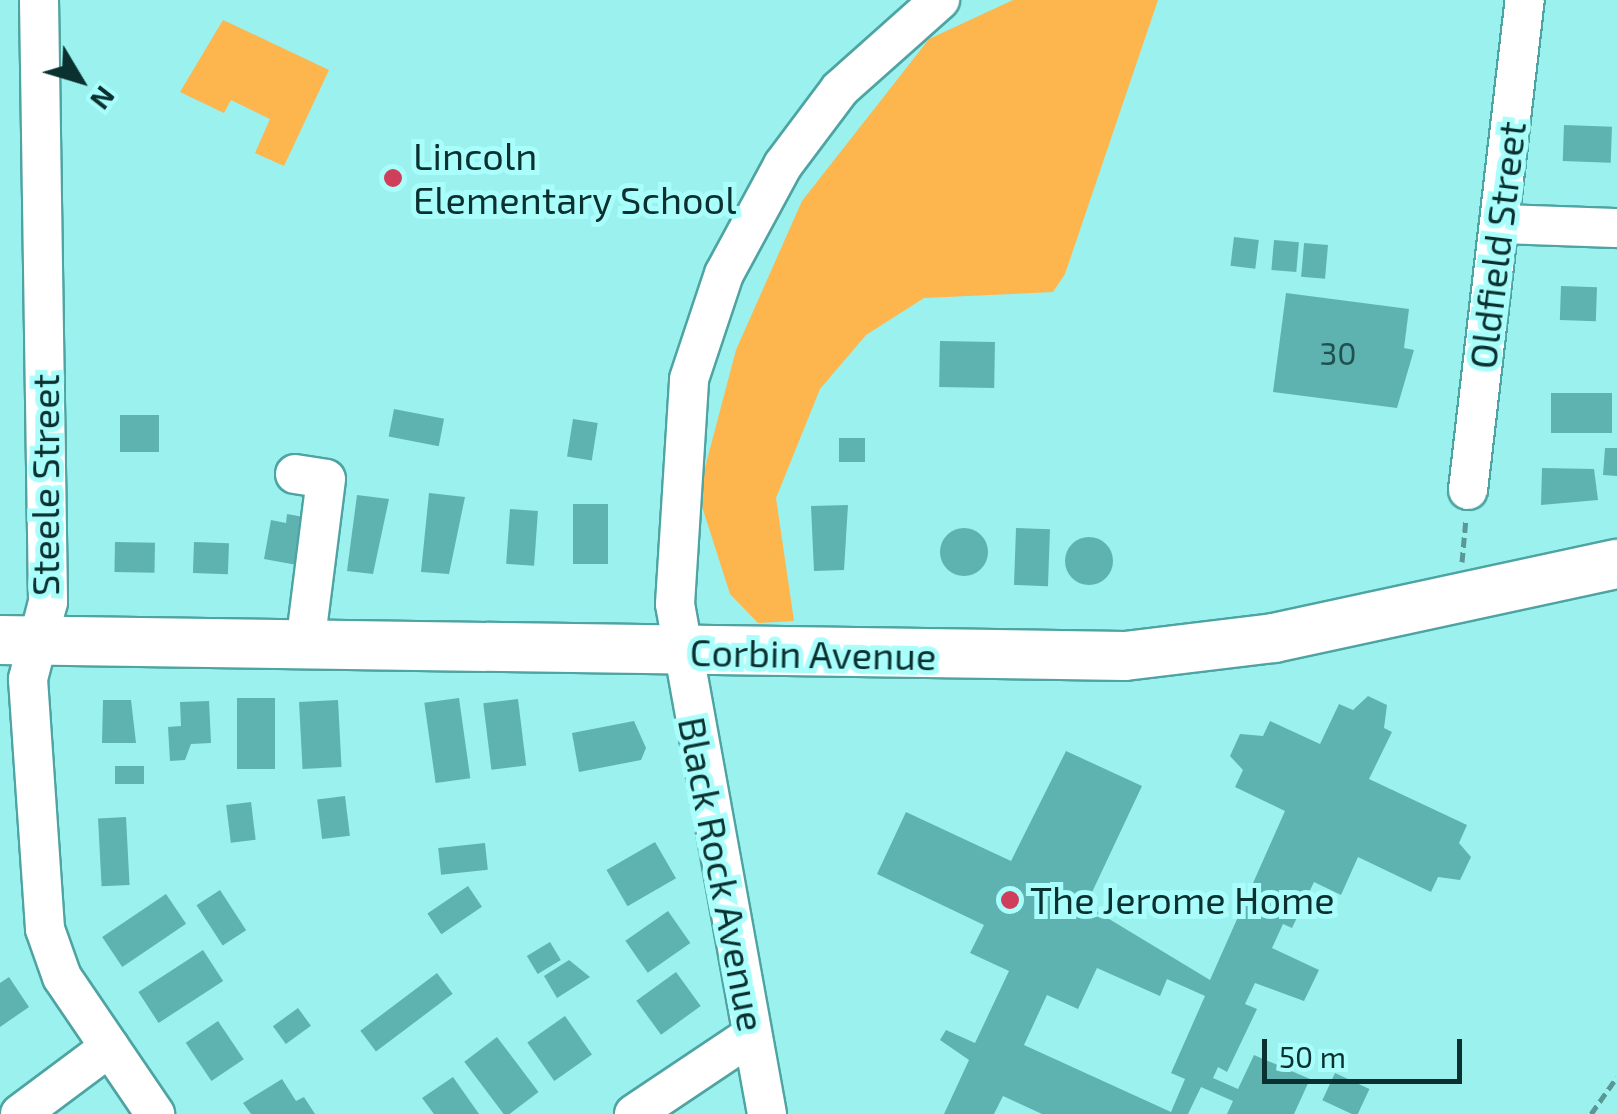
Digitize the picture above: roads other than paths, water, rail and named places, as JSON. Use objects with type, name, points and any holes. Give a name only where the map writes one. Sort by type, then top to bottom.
[{"type":"main road","name":"Corbin Avenue","points":[[19,640],[681,652],[1168,653],[1617,564]]},
{"type":"street","name":"Steele Street","points":[[39,0],[48,602],[19,640],[28,679],[48,952],[155,1114]]},
{"type":"street","name":"Black Rock Avenue","points":[[767,1114],[681,652],[678,483],[689,380],[718,288],[784,165],[840,90],[940,0]]},
{"type":"street","name":"Oldfield Street","points":[[1468,490],[1525,0]]},
{"type":"street","points":[[1500,224],[1617,228]]},
{"type":"street","points":[[296,474],[326,478],[305,645]]},
{"type":"street","points":[[634,1114],[752,1035]]},
{"type":"street","points":[[20,1114],[110,1047]]},
{"type":"place","name":"Lincoln Elementary School","points":[[393,178]]},
{"type":"place","name":"The Jerome Home","points":[[1010,900]]}]
